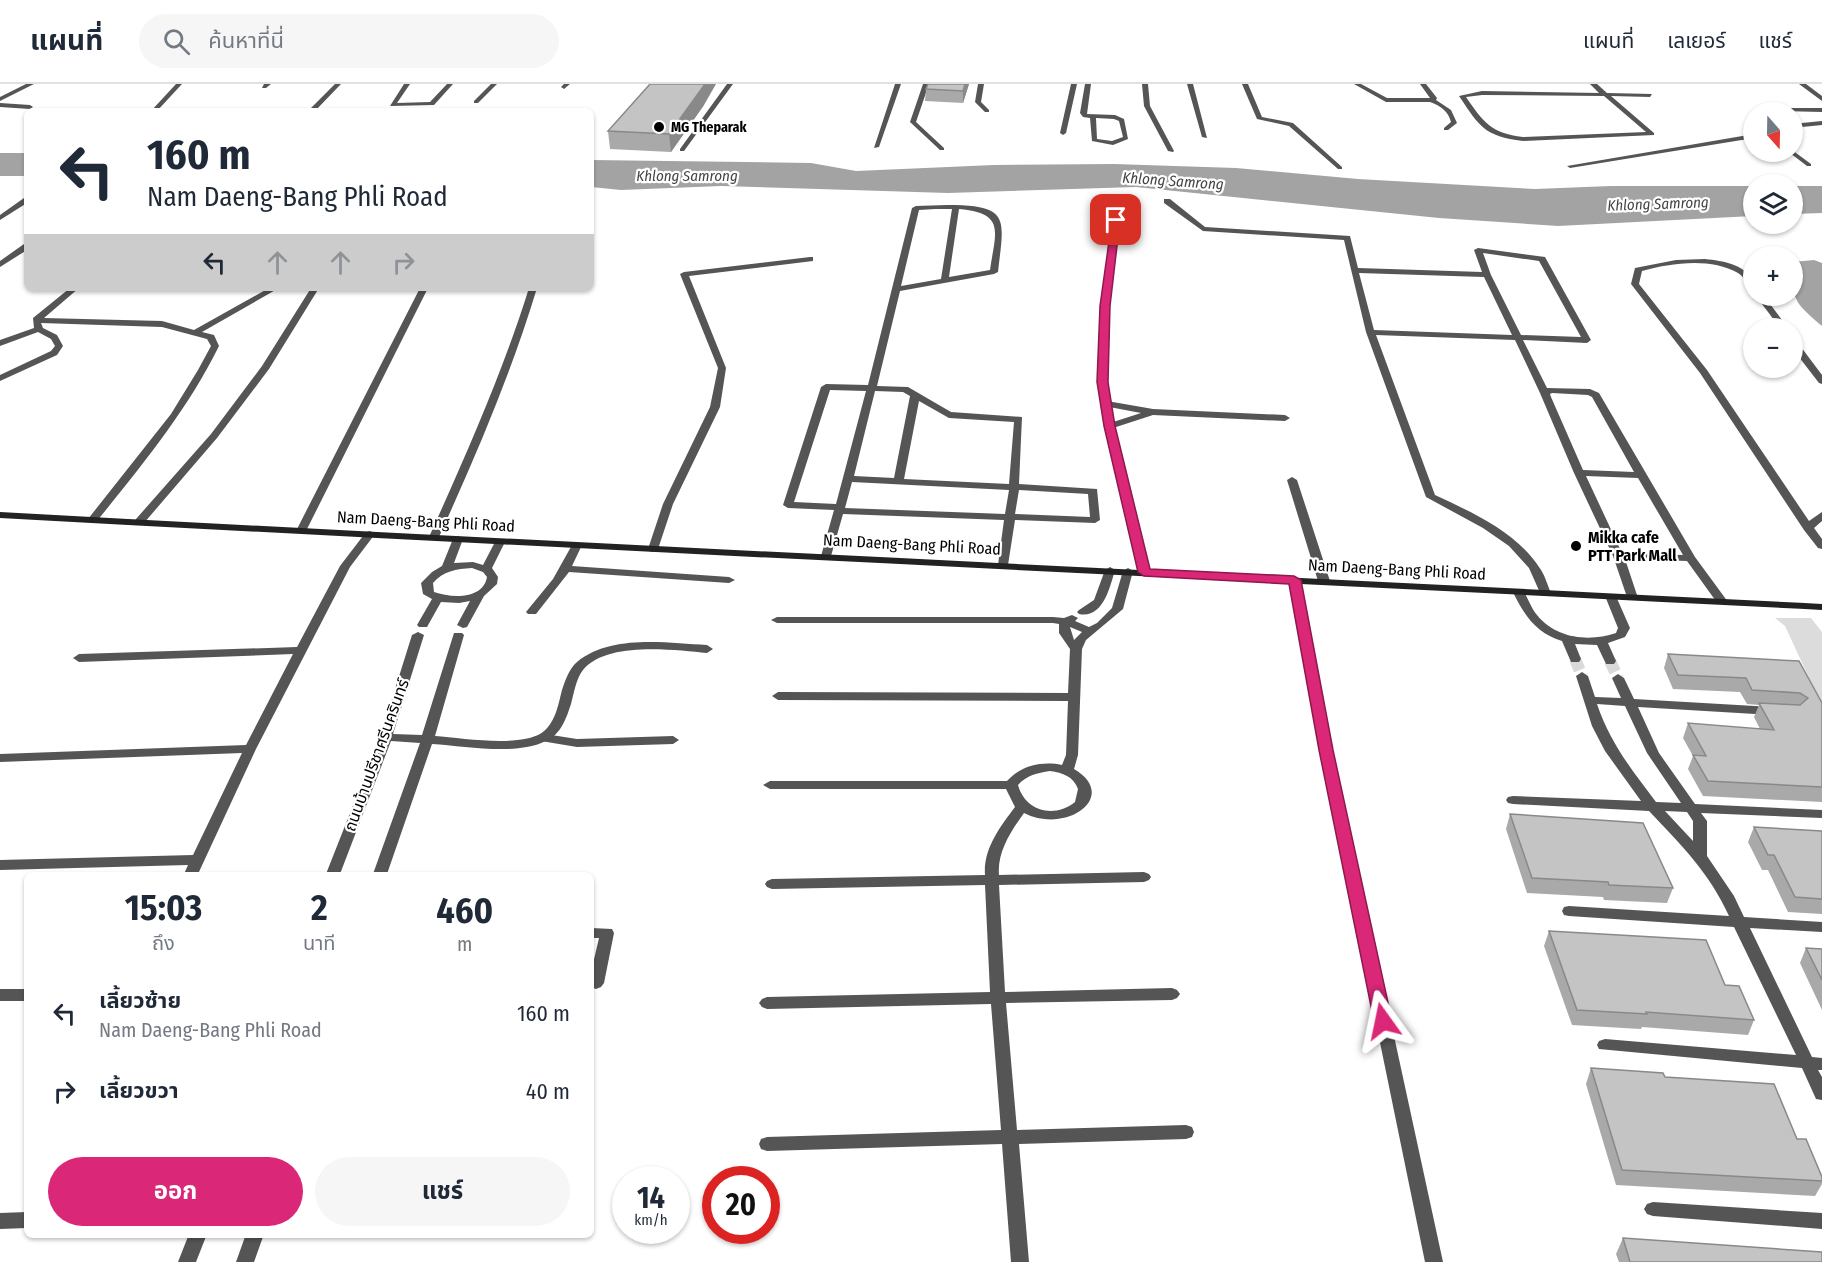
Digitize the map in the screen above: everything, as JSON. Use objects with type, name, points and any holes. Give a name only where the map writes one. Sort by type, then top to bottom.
[{"type":"main road","name":"Nam Daeng-Bang Phli Road","points":[[0,515],[1822,607]]},
{"type":"street","points":[[0,99],[32,84]]},
{"type":"street","points":[[157,108],[178,84]]},
{"type":"street","points":[[314,108],[338,84]]},
{"type":"street","points":[[390,108],[407,84]]},
{"type":"street","points":[[429,108],[450,84]]},
{"type":"street","points":[[476,102],[494,84]]},
{"type":"street","points":[[682,150],[730,84]]},
{"type":"street","points":[[876,147],[898,84]]},
{"type":"street","points":[[926,84],[913,122],[942,149]]},
{"type":"street","points":[[981,84],[978,102],[987,111]]},
{"type":"street","points":[[1063,133],[1074,84]]},
{"type":"street","points":[[1088,84],[1083,113],[1085,116],[1115,117],[1122,120],[1126,138],[1113,143],[1094,140],[1093,117]]},
{"type":"street","points":[[1145,84],[1147,106],[1171,151]]},
{"type":"street","points":[[1190,84],[1205,137]]},
{"type":"street","points":[[1245,84],[1259,118],[1291,124],[1340,168]]},
{"type":"street","points":[[1357,84],[1386,100],[1431,100],[1445,106],[1453,116],[1454,123],[1446,129]]},
{"type":"street","points":[[1423,84],[1434,98],[1431,100]]},
{"type":"street","points":[[1593,84],[1670,150]]},
{"type":"street","points":[[1802,84],[1822,99]]},
{"type":"street","points":[[1650,95],[1482,93],[1462,96],[1486,130],[1496,135],[1523,139],[1652,134]]},
{"type":"street","points":[[390,108],[432,104]]},
{"type":"street","points":[[0,105],[30,107]]},
{"type":"street","points":[[1803,110],[1822,110]]},
{"type":"street","points":[[1803,125],[1822,123]]},
{"type":"street","points":[[1570,166],[1743,138]]},
{"type":"street","points":[[1803,160],[1809,165]]},
{"type":"street","points":[[1167,201],[1203,229],[1347,238],[1370,332],[1431,497],[1481,520],[1500,532],[1534,568],[1545,593]]},
{"type":"street","points":[[0,218],[24,202]]},
{"type":"street","points":[[945,280],[956,207]]},
{"type":"street","points":[[826,556],[849,479],[915,208],[980,208],[992,213],[998,222],[994,272],[896,289]]},
{"type":"street","points":[[1116,220],[1105,306],[1103,382],[1110,426],[1144,572]]},
{"type":"street","points":[[0,265],[24,248]]},
{"type":"street","points":[[1370,332],[1516,338],[1587,340],[1542,259],[1478,250],[1487,275],[1516,338],[1545,393],[1618,556],[1632,598]]},
{"type":"street","points":[[653,549],[668,504],[715,407],[722,368],[684,274],[810,260]]},
{"type":"street","points":[[1743,272],[1730,266],[1686,262],[1653,265],[1638,270],[1635,284],[1704,372],[1822,546]]},
{"type":"street","points":[[1355,270],[1487,275]]},
{"type":"street","points":[[0,344],[37,324],[72,291]]},
{"type":"street","points":[[196,332],[270,291]]},
{"type":"street","points":[[140,521],[214,436],[266,367],[313,291]]},
{"type":"street","points":[[301,531],[422,291]]},
{"type":"street","points":[[434,537],[479,438],[519,336],[532,291]]},
{"type":"street","points":[[37,324],[154,323],[196,332],[211,338],[215,346],[199,379],[173,419],[93,519]]},
{"type":"street","points":[[0,378],[54,353],[59,346],[54,337],[37,324]]},
{"type":"street","points":[[1803,356],[1822,381]]},
{"type":"street","points":[[849,479],[1014,488],[1093,490],[1095,520],[1010,517],[840,509],[788,505],[826,387],[904,389],[949,415],[1019,419],[1014,488],[1010,517],[1003,565]]},
{"type":"street","points":[[1545,393],[1550,390],[1590,392],[1596,395],[1690,558],[1722,602]]},
{"type":"street","points":[[898,482],[915,396]]},
{"type":"street","points":[[1107,404],[1153,412],[1285,418]]},
{"type":"street","points":[[1110,426],[1153,412]]},
{"type":"street","points":[[1579,473],[1641,475]]},
{"type":"street","points":[[1292,480],[1324,582]]},
{"type":"street","points":[[1808,528],[1822,515]]},
{"type":"street","points":[[192,872],[250,748],[345,566],[370,534]]},
{"type":"street","points":[[447,568],[458,539]]},
{"type":"street","points":[[486,569],[501,542]]},
{"type":"street","points":[[532,612],[558,584],[577,545]]},
{"type":"street","points":[[1618,556],[1690,558]]},
{"type":"street","points":[[381,872],[428,738],[461,630],[478,596],[492,585],[494,579],[486,569],[473,565],[447,568],[438,572],[427,583],[429,594],[437,599],[456,601],[478,596]]},
{"type":"street","points":[[567,569],[729,580]]},
{"type":"street","points":[[1076,649],[1062,629],[1076,616],[1099,602],[1110,570]]},
{"type":"street","points":[[1067,771],[1072,755],[1076,649],[1081,638],[1117,609],[1128,571]]},
{"type":"street","points":[[1294,580],[1326,750],[1434,1262]]},
{"type":"street","points":[[1519,592],[1532,617],[1553,634],[1567,639],[1601,640],[1621,635],[1624,628],[1611,596]]},
{"type":"street","name":"ถนนบ้านปรีชาศรีนครินทร์","points":[[334,872],[386,737],[421,630],[437,599]]},
{"type":"street","points":[[777,620],[1053,620],[1076,616],[1096,626]]},
{"type":"street","points":[[1567,639],[1575,660]]},
{"type":"street","points":[[1601,640],[1610,661]]},
{"type":"street","points":[[386,737],[518,745],[538,741],[552,734],[579,667],[593,658],[634,647],[707,649]]},
{"type":"street","points":[[80,658],[303,650]]},
{"type":"street","points":[[1582,676],[1589,700],[1611,751],[1651,806],[1700,856],[1729,900],[1814,1063],[1822,1094]]},
{"type":"street","points":[[1618,678],[1653,753],[1700,821],[1700,856]]},
{"type":"street","points":[[778,696],[1074,697]]},
{"type":"street","points":[[1589,700],[1783,712]]},
{"type":"street","points":[[545,738],[577,743],[673,740]]},
{"type":"street","points":[[0,758],[250,748]]},
{"type":"street","points":[[1050,767],[1067,771],[1080,779],[1086,790],[1084,802],[1073,811],[1056,815],[1038,814],[1021,807],[1012,797],[1011,785],[1018,775],[1032,769],[1050,767]]},
{"type":"street","points":[[770,785],[1011,785]]},
{"type":"street","points":[[1513,800],[1822,814]]},
{"type":"street","points":[[1020,1262],[998,998],[991,865],[996,845],[1021,807]]},
{"type":"street","points":[[0,865],[198,860]]},
{"type":"street","points":[[772,884],[1144,877]]},
{"type":"street","points":[[1569,911],[1822,927]]},
{"type":"street","points":[[594,933],[608,933],[596,983]]},
{"type":"street","points":[[767,1003],[1172,994]]},
{"type":"street","points":[[0,996],[24,995]]},
{"type":"street","points":[[1605,1045],[1814,1063]]},
{"type":"street","points":[[767,1144],[1186,1132]]},
{"type":"street","points":[[1653,1209],[1822,1221]]},
{"type":"street","points":[[0,1221],[24,1220]]},
{"type":"street","points":[[187,1262],[196,1238]]},
{"type":"street","points":[[245,1262],[254,1238]]},
{"type":"shaded area","points":[[1775,618],[1811,618],[1822,632],[1822,706],[1785,626]]},
{"type":"water","points":[[0,153],[24,153],[24,176],[0,176]]},
{"type":"water","name":"Khlong Samrong","points":[[594,160],[811,163],[856,171],[994,165],[1114,164],[1236,168],[1358,179],[1535,189],[1611,186],[1743,186],[1743,217],[1558,226],[1439,218],[1136,187],[948,193],[721,186],[621,190],[594,187]]},
{"type":"water","points":[[1803,186],[1822,186],[1822,213],[1803,214]]},
{"type":"water","points":[[1814,260],[1822,263],[1822,326],[1801,306],[1803,306],[1803,261]]},
{"type":"building","points":[[650,84],[705,84],[669,134],[608,131]]},
{"type":"building","points":[[928,84],[965,84],[963,91],[926,89]]},
{"type":"building","points":[[1668,654],[1799,661],[1822,703],[1822,787],[1708,781],[1693,755],[1706,756],[1688,723],[1774,730],[1759,703],[1800,705],[1808,698],[1800,693],[1752,690],[1746,678],[1678,675]]},
{"type":"building","points":[[1510,814],[1643,823],[1673,888],[1532,878]]},
{"type":"building","points":[[1754,827],[1822,831],[1822,899],[1795,897],[1774,855],[1768,855]]},
{"type":"building","points":[[1549,931],[1706,940],[1725,985],[1739,986],[1754,1020],[1646,1012],[1647,1014],[1577,1010]]},
{"type":"building","points":[[1806,948],[1822,949],[1822,980]]},
{"type":"building","points":[[1591,1068],[1663,1073],[1665,1077],[1774,1084],[1797,1139],[1806,1139],[1822,1181],[1622,1170]]},
{"type":"building","points":[[1623,1238],[1822,1252],[1822,1262],[1630,1262]]},
{"type":"tunnel","points":[[1575,659],[1582,676]]},
{"type":"tunnel","points":[[1610,661],[1618,678]]},
{"type":"place","name":"MG Theparak","points":[[659,127]]},
{"type":"place","name":"Mikka cafe PTT Park Mall","points":[[1576,546]]},
{"type":"route","points":[[1116,220],[1105,306],[1103,382],[1110,426],[1144,572],[1294,580],[1326,750],[1383,1021]]}]
